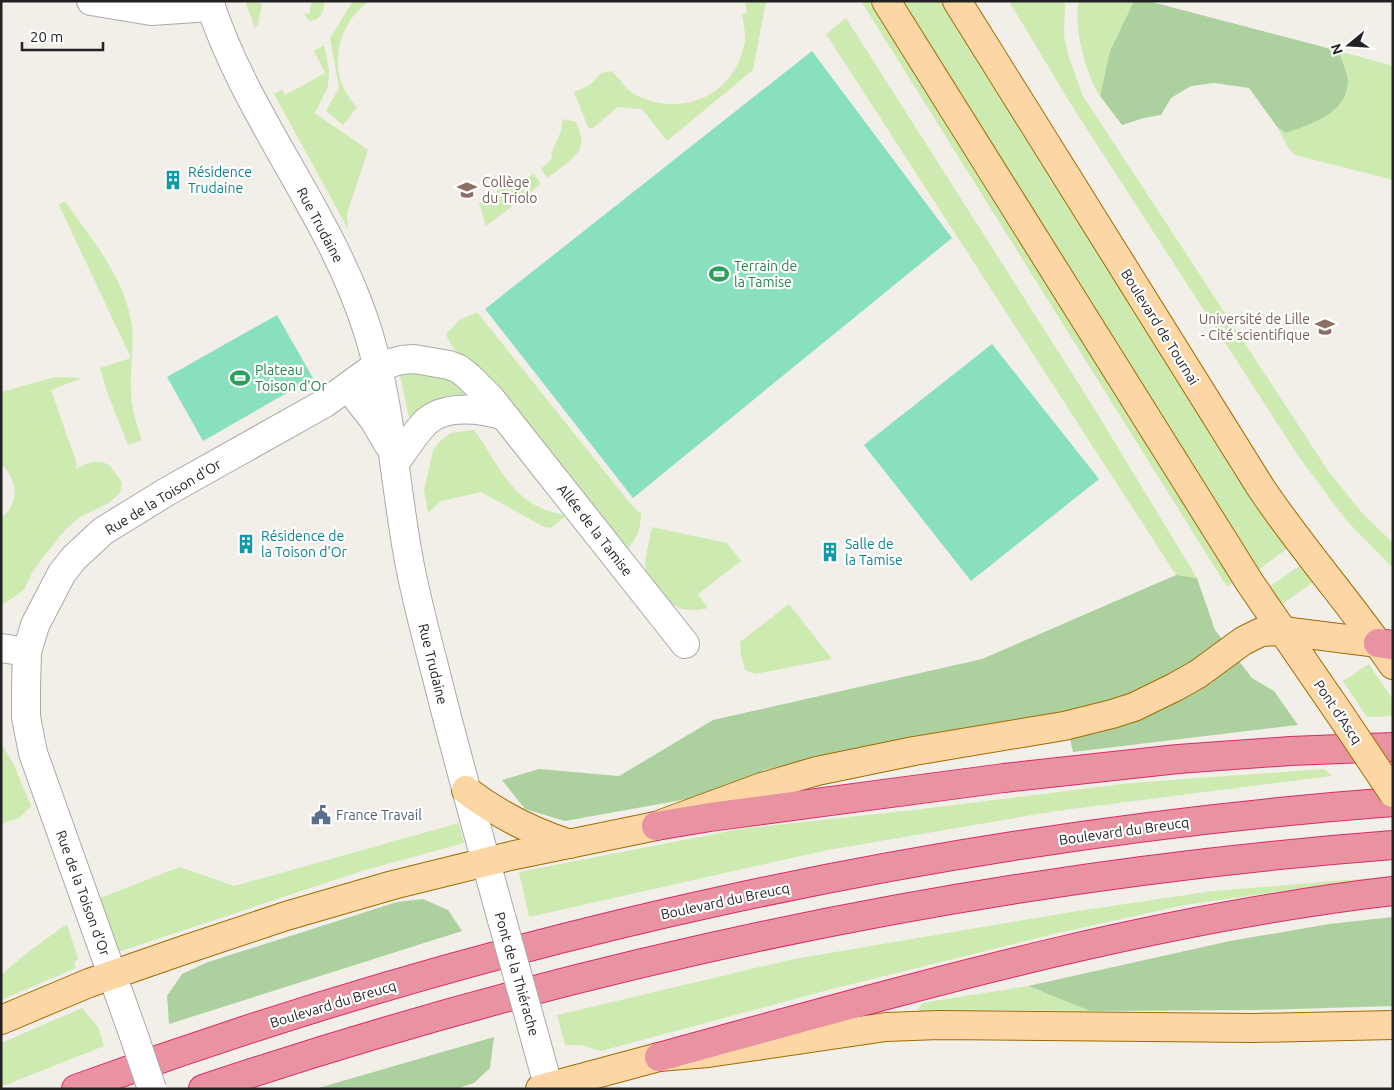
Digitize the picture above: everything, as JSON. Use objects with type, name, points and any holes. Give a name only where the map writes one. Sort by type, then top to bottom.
[{"type":"highway","points":[[656,826],[1004,778],[1170,760],[1290,750],[1393,747]]},
{"type":"highway","name":"Boulevard du Breucq","points":[[76,1089],[269,1023],[414,979],[520,949],[734,898],[945,858],[1093,835],[1253,815],[1393,802]]},
{"type":"highway","points":[[203,1089],[378,1033],[539,988],[696,950],[803,927],[1006,890],[1111,875],[1266,856],[1393,845]]},
{"type":"highway","points":[[659,1057],[880,996],[1046,954],[1227,915],[1393,891]]},
{"type":"main road","points":[[886,1],[1239,566],[1283,631]]},
{"type":"main road","name":"Boulevard de Tournai","points":[[957,1],[1261,488],[1297,539],[1385,644]]},
{"type":"main road","points":[[1,1020],[113,974],[295,913],[393,884],[656,826],[816,771],[914,751],[1064,726],[1112,714],[1134,707],[1166,692],[1198,674],[1243,641],[1261,632],[1283,631],[1385,644],[1393,665]]},
{"type":"main road","name":"Pont d'Ascq","points":[[1283,631],[1393,793]]},
{"type":"main road","points":[[466,790],[493,810],[549,837],[570,844]]},
{"type":"main road","points":[[546,1088],[659,1057],[724,1050],[886,1027],[939,1025],[1216,1028],[1393,1025]]},
{"type":"street","points":[[91,1],[151,11],[210,4]]},
{"type":"street","name":"Rue Trudaine","points":[[210,4],[242,79],[337,256],[369,334],[382,383],[395,462],[404,537],[416,597],[486,862]]},
{"type":"street","name":"Allée de la Tamise","points":[[378,368],[402,360],[414,359],[449,365],[459,369],[468,376],[491,399],[685,644]]},
{"type":"street","name":"Rue de la Toison d'Or","points":[[152,1089],[113,974],[33,753],[14,650],[35,625],[62,573],[74,558],[103,531],[154,499],[325,403],[369,371],[378,368]]},
{"type":"street","name":"Rue Trudaine","points":[[348,388],[364,406],[381,431],[395,462]]},
{"type":"street","points":[[395,462],[427,421],[436,415],[465,410],[490,411],[504,416]]},
{"type":"street","name":"Pont de la Thiérache","points":[[486,862],[532,1027],[546,1088]]},
{"type":"green space","points":[[245,1],[255,1],[262,4],[258,25],[255,28]]},
{"type":"green space","points":[[312,1],[325,1],[319,18],[309,21],[304,13],[309,14]]},
{"type":"green space","points":[[353,1],[369,1],[357,11],[348,24],[342,37],[339,51],[338,66],[341,80],[347,94],[357,107],[343,125],[326,111],[339,88],[330,38]]},
{"type":"green space","points":[[745,1],[768,1],[765,6],[753,70],[667,141],[642,109],[618,107],[592,129],[588,127],[574,92],[590,85],[601,73],[612,71],[633,93],[654,102],[672,104],[689,102],[705,97],[719,88],[731,75],[740,60],[745,41],[742,14],[747,13]]},
{"type":"green space","points":[[861,1],[869,1],[1165,469],[1234,582],[1227,587]]},
{"type":"green space","points":[[900,1],[941,1],[1289,547],[1257,571]]},
{"type":"green space","points":[[1009,1],[1065,1],[1064,36],[1069,58],[1083,96],[1329,472],[1362,513],[1393,543],[1393,568],[1346,520],[1299,457],[1072,106]]},
{"type":"green space","points":[[1079,1],[1134,1],[1110,51],[1100,96],[1090,76],[1079,37]]},
{"type":"green space","points":[[1134,1],[1148,1],[1339,51],[1348,78],[1346,93],[1341,102],[1326,116],[1316,122],[1286,133],[1278,128],[1249,88],[1214,83],[1191,86],[1171,98],[1161,115],[1122,125],[1100,96],[1110,51]]},
{"type":"green space","points":[[846,18],[1089,400],[1197,578],[1176,575],[826,34]]},
{"type":"green space","points":[[324,45],[329,70],[328,87],[315,113],[368,150],[347,213],[348,229],[274,94],[282,90],[285,95],[325,73],[314,51]]},
{"type":"green space","name":"Terrain de la Tamise","points":[[812,51],[952,238],[633,498],[485,309]]},
{"type":"green space","points":[[1339,51],[1393,66],[1393,180],[1295,155],[1287,146],[1278,128],[1286,133],[1316,122],[1334,110],[1341,102],[1346,93],[1348,81]]},
{"type":"green space","points":[[563,119],[576,122],[581,136],[580,149],[577,154],[547,178],[541,169],[553,157],[551,154],[561,131]]},
{"type":"green space","points":[[534,174],[541,184],[486,226],[479,203],[505,186]]},
{"type":"green space","points":[[65,201],[95,243],[121,288],[127,304],[133,338],[132,402],[142,440],[128,445],[107,392],[100,368],[131,358],[59,205]]},
{"type":"green space","points":[[477,312],[629,502],[641,514],[637,534],[633,543],[626,550],[474,365],[451,344],[446,334],[459,320]]},
{"type":"green space","name":"Plateau Toison d'Or","points":[[277,315],[313,378],[203,441],[167,377]]},
{"type":"green space","points":[[992,344],[1099,479],[971,581],[864,445]]},
{"type":"green space","points":[[399,370],[451,375],[472,395],[411,427]]},
{"type":"green space","points":[[55,377],[82,378],[51,390],[77,464],[75,469],[91,462],[103,462],[110,466],[120,479],[122,484],[120,493],[109,503],[80,517],[66,529],[43,557],[32,573],[24,590],[1,606],[1,518],[12,505],[14,491],[11,477],[1,464],[1,392]]},
{"type":"green space","points":[[474,430],[504,475],[523,497],[535,505],[567,515],[551,528],[544,527],[481,492],[441,501],[428,513],[424,490],[433,450],[441,440],[451,433]]},
{"type":"green space","points":[[652,527],[727,543],[741,561],[698,594],[708,608],[688,610],[680,608],[666,600],[646,579],[645,561]]},
{"type":"green space","points":[[1301,565],[1314,582],[1279,606],[1267,588]]},
{"type":"green space","points":[[1176,575],[1197,578],[1215,630],[1252,678],[1274,691],[1298,725],[1073,752],[1064,713],[894,743],[764,770],[715,794],[565,821],[525,809],[502,780],[539,769],[619,776],[713,720],[982,659]]},
{"type":"green space","points":[[789,604],[832,659],[755,674],[745,670],[740,642]]},
{"type":"green space","points":[[1369,664],[1393,700],[1393,716],[1367,717],[1343,681]]},
{"type":"green space","points":[[1,743],[13,763],[31,806],[19,818],[1,824]]},
{"type":"green space","points":[[1324,769],[1332,776],[1056,811],[828,850],[529,917],[519,872],[740,829],[1131,783]]},
{"type":"green space","points":[[459,823],[464,843],[362,871],[118,952],[100,898],[180,867],[234,886]]},
{"type":"green space","points":[[1384,877],[1185,905],[1058,933],[828,990],[601,1051],[581,1045],[565,1045],[557,1015],[794,959],[1071,912],[1213,891]]},
{"type":"green space","points":[[423,899],[448,910],[462,931],[169,1024],[167,996],[182,974],[208,962],[397,902]]},
{"type":"green space","points":[[1393,917],[1393,1006],[1259,1010],[1090,1011],[1028,986],[1230,941],[1329,924]]},
{"type":"green space","points":[[67,924],[78,958],[74,964],[76,968],[1,1000],[1,975],[28,952]]},
{"type":"green space","points":[[1028,986],[1090,1011],[1000,1010],[920,1012],[918,1009],[922,1003]]},
{"type":"green space","points":[[82,1008],[98,1027],[104,1046],[1,1087],[1,1043]]},
{"type":"green space","points":[[494,1037],[490,1068],[474,1083],[456,1089],[315,1089]]},
{"type":"place","name":"Résidence Trudaine","points":[[173,180]]},
{"type":"place","name":"Collège du Triolo","points":[[467,190]]},
{"type":"place","name":"Terrain de la Tamise","points":[[719,274]]},
{"type":"place","name":"Université de Lille ‐ Cité scientifique","points":[[1325,327]]},
{"type":"place","name":"Plateau Toison d'Or","points":[[240,378]]},
{"type":"place","name":"Résidence de la Toison d'Or","points":[[246,544]]},
{"type":"place","name":"Salle de la Tamise","points":[[830,552]]},
{"type":"place","name":"France Travail","points":[[321,815]]}]
